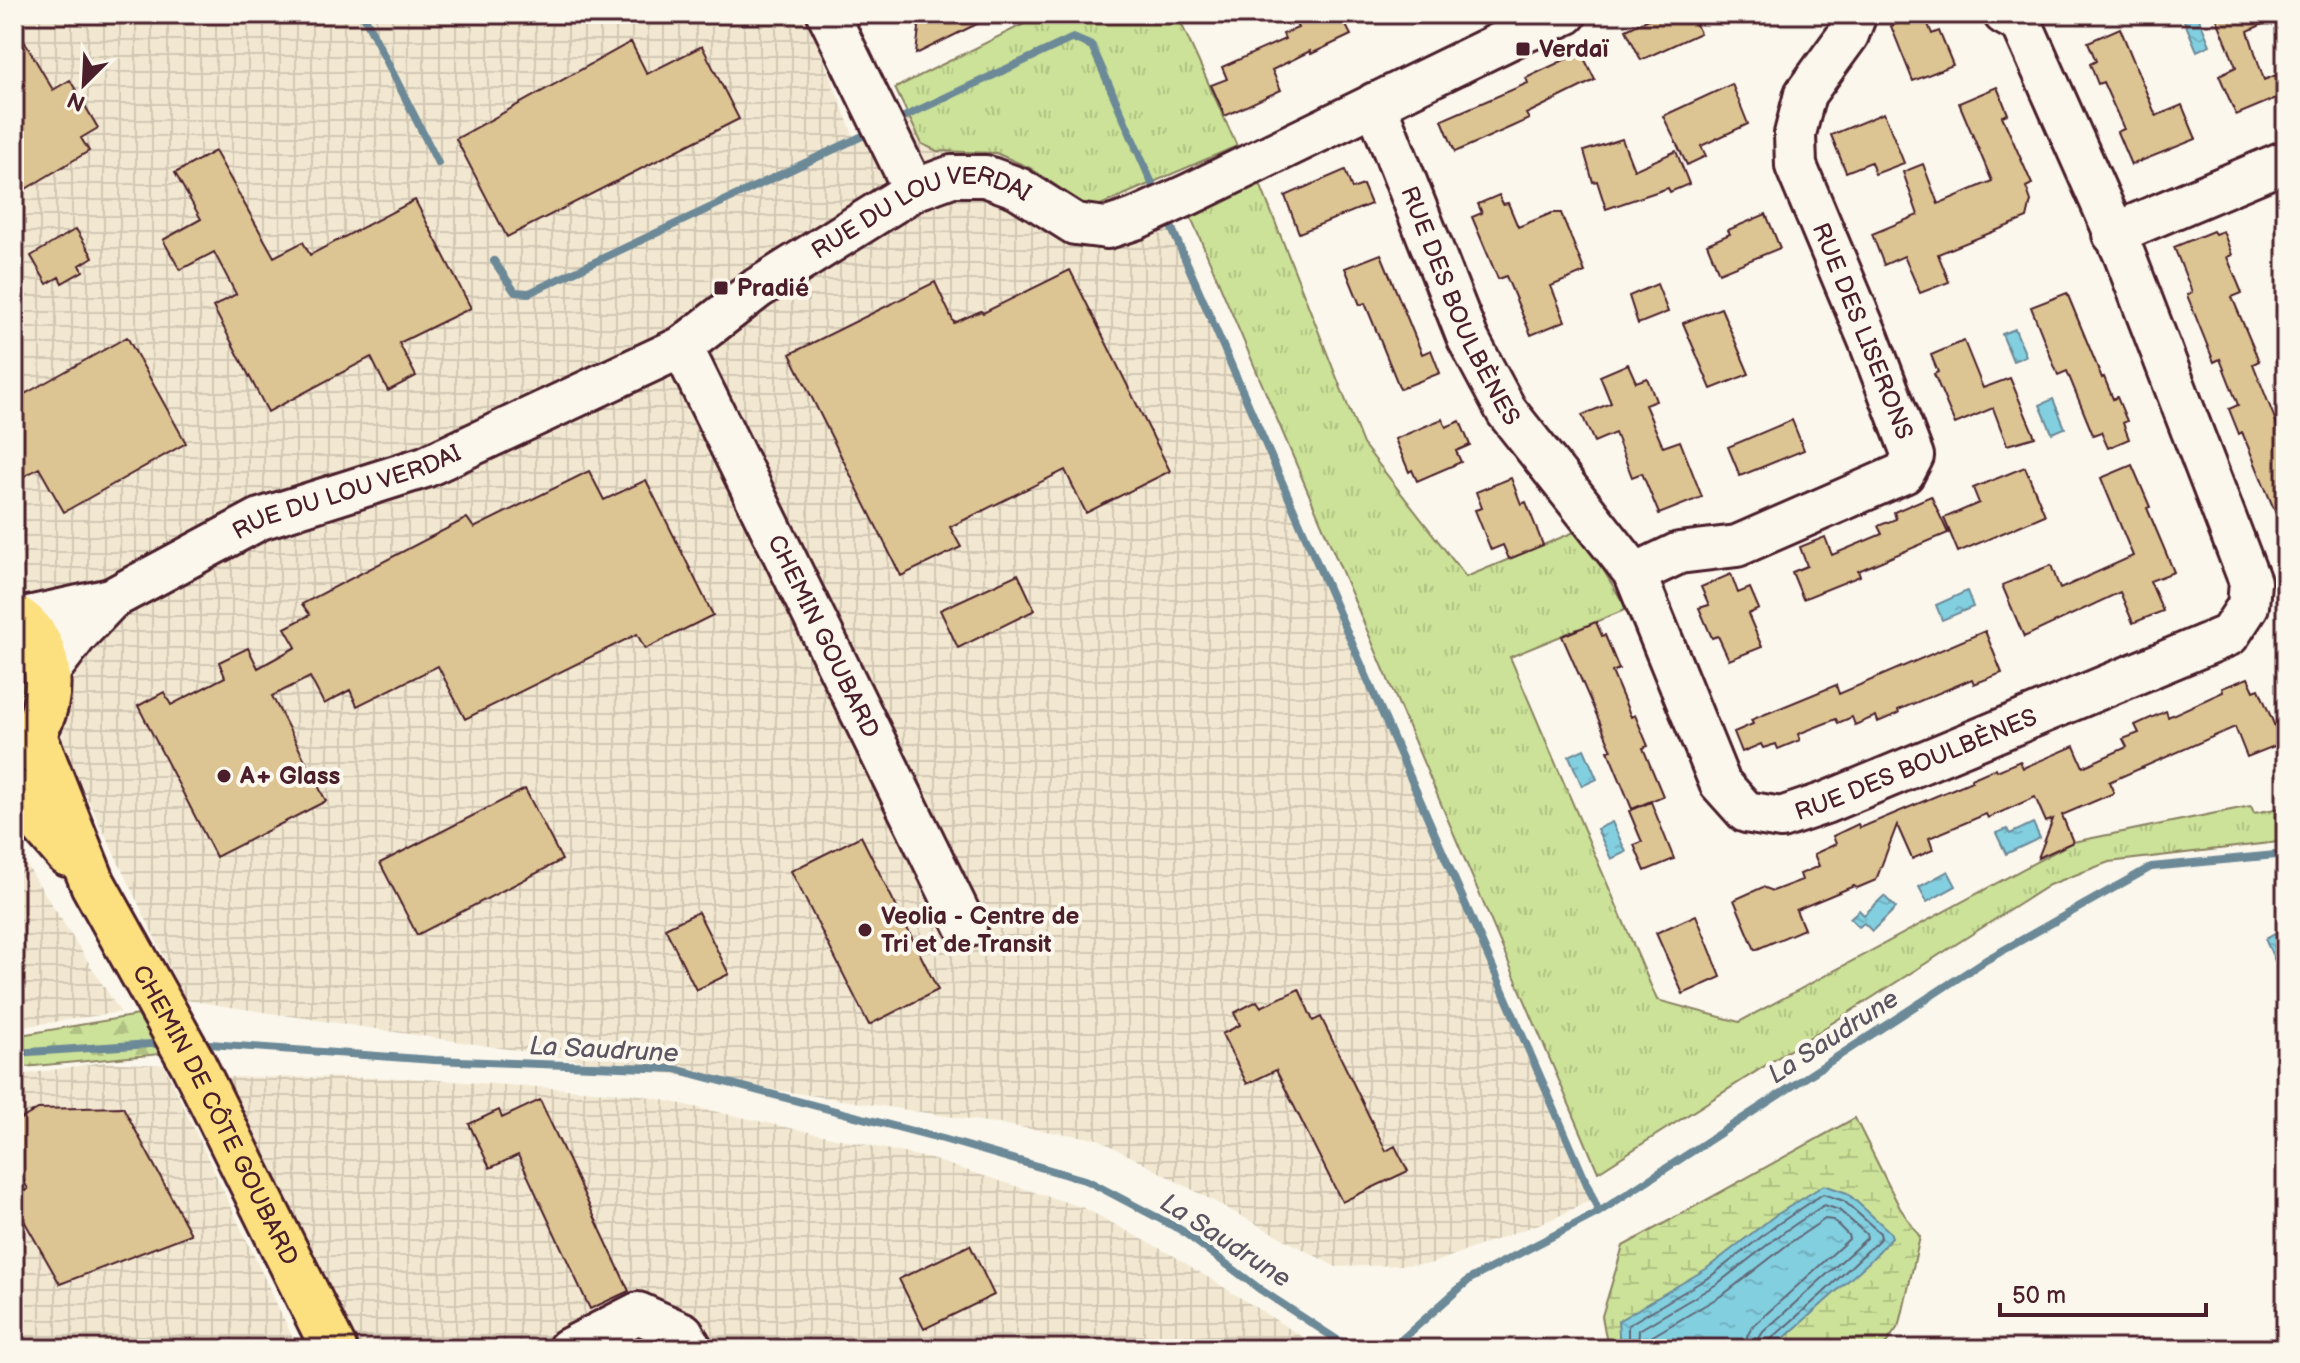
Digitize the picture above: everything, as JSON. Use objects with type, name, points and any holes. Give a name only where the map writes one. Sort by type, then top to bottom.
[{"type":"main road","points":[[16,618],[40,642],[47,674],[46,704],[23,742]]},
{"type":"main road","name":"CHEMIN DE CÔTE GOUBARD","points":[[23,742],[93,884],[182,1044],[334,1349]]},
{"type":"main road","name":"CHEMIN DE CÔTE GOUBARD","points":[[14,792],[93,884]]},
{"type":"street","points":[[828,14],[914,190]]},
{"type":"street","name":"RUE DU LOU VERDAI","points":[[16,618],[111,599],[260,519],[425,467],[682,347],[758,288],[914,190],[952,176],[985,176],[1018,188],[1075,224],[1107,228],[1190,194],[1566,14]]},
{"type":"street","name":"RUE DES LISERONS","points":[[1635,574],[1679,553],[1737,546],[1904,473],[1913,456],[1869,340],[1796,166],[1795,134],[1805,94],[1848,35],[1856,14]]},
{"type":"street","points":[[2004,14],[2022,24],[2118,244],[2286,161]]},
{"type":"street","name":"RUE DES BOULBÈNES","points":[[1375,103],[1468,339],[1507,412],[1635,574],[1720,783],[1746,812],[1781,818],[1825,803],[2229,635],[2248,606],[2250,582],[2118,244]]},
{"type":"street","name":"CHEMIN GOUBARD","points":[[682,347],[966,927]]},
{"type":"street","points":[[47,674],[76,636],[111,599]]},
{"type":"street","points":[[568,1349],[638,1313],[683,1333],[692,1349]]},
{"type":"shaded area","points":[[14,14],[806,14],[855,140],[1096,40],[1593,1199],[1555,1218],[1430,1264],[1336,1267],[1098,1139],[185,1000],[61,744],[77,666],[14,596]]},
{"type":"shaded area","points":[[14,845],[120,1012],[14,1028]]},
{"type":"shaded area","points":[[103,1062],[164,1065],[298,1349],[14,1349],[14,1076]]},
{"type":"shaded area","points":[[226,1077],[409,1078],[636,1094],[931,1159],[1084,1208],[1174,1256],[1322,1349],[358,1349]]},
{"type":"green space","points":[[1044,14],[1177,14],[1237,146],[1098,206],[1074,201],[1030,168],[996,153],[937,151],[922,144],[895,88]]},
{"type":"green space","points":[[1255,171],[1363,444],[1466,577],[1579,530],[1627,609],[1510,657],[1657,1000],[1739,1022],[2073,842],[2251,806],[2254,813],[2286,807],[2286,841],[2109,862],[2049,885],[1598,1172],[1184,201]]},
{"type":"green space","points":[[14,642],[26,664],[28,687],[14,718]]},
{"type":"green space","points":[[138,1015],[161,1054],[14,1068],[14,1036]]},
{"type":"green space","points":[[1855,1118],[1900,1208],[1920,1237],[1900,1324],[1882,1349],[1608,1349],[1602,1316],[1623,1246]]},
{"type":"water","points":[[2187,14],[2197,14],[2210,45],[2197,51],[2183,18]]},
{"type":"water","points":[[2015,329],[2026,356],[2013,361],[2002,334]]},
{"type":"water","points":[[2053,399],[2065,428],[2052,433],[2040,405]]},
{"type":"water","points":[[1967,591],[1973,607],[1942,620],[1936,605]]},
{"type":"water","points":[[1584,749],[1597,779],[1582,786],[1569,756]]},
{"type":"water","points":[[1612,822],[1626,852],[1611,859],[1597,829]]},
{"type":"water","points":[[2033,823],[2040,838],[2006,854],[1996,833],[2007,829],[2010,834]]},
{"type":"water","points":[[1948,871],[1956,886],[1927,902],[1919,887]]},
{"type":"water","points":[[1884,896],[1896,908],[1872,931],[1864,923],[1859,927],[1850,918],[1859,910],[1864,915]]},
{"type":"water","points":[[2285,929],[2286,975],[2282,976],[2265,939]]},
{"type":"water","points":[[1824,1185],[1847,1193],[1892,1237],[1869,1262],[1772,1349],[1620,1349],[1618,1321],[1706,1269],[1773,1217]]},
{"type":"building","points":[[912,14],[997,14],[916,54],[919,28]]},
{"type":"building","points":[[1317,14],[1340,14],[1351,35],[1272,70],[1281,90],[1225,116],[1211,85],[1227,79],[1222,67],[1285,39],[1283,34],[1298,28],[1296,24]]},
{"type":"building","points":[[1659,14],[1691,14],[1700,33],[1641,60],[1626,30]]},
{"type":"building","points":[[1924,14],[1932,34],[1939,31],[1953,65],[1913,81],[1891,26]]},
{"type":"building","points":[[2215,14],[2284,14],[2248,31],[2264,80],[2286,71],[2286,94],[2236,115],[2219,75],[2236,67]]},
{"type":"building","points":[[14,24],[53,90],[70,80],[98,128],[81,138],[89,151],[14,196]]},
{"type":"building","points":[[2120,28],[2156,116],[2182,105],[2196,139],[2131,165],[2117,132],[2124,129],[2103,82],[2098,84],[2090,64],[2096,61],[2088,42]]},
{"type":"building","points":[[631,42],[647,74],[702,46],[739,119],[507,237],[456,139]]},
{"type":"building","points":[[1581,52],[1595,80],[1526,114],[1529,119],[1455,152],[1442,120],[1528,83],[1526,78]]},
{"type":"building","points":[[1732,84],[1748,124],[1701,146],[1706,156],[1687,165],[1663,116]]},
{"type":"building","points":[[1997,87],[2008,114],[2002,116],[2032,184],[2026,187],[2031,201],[2027,218],[1938,254],[1949,282],[1920,293],[1904,256],[1884,265],[1872,234],[1918,215],[1903,172],[1923,164],[1938,204],[1992,181],[1959,103]]},
{"type":"building","points":[[1884,113],[1904,163],[1875,174],[1871,162],[1846,172],[1831,135]]},
{"type":"building","points":[[1622,139],[1634,170],[1676,151],[1689,184],[1606,209],[1597,181],[1593,182],[1584,151]]},
{"type":"building","points":[[215,151],[274,257],[303,242],[310,255],[415,200],[471,308],[399,343],[416,376],[388,391],[371,357],[268,412],[213,307],[236,294],[214,252],[180,270],[163,240],[201,219],[175,173]]},
{"type":"building","points":[[1345,170],[1352,189],[1363,185],[1371,204],[1299,233],[1285,196]]},
{"type":"building","points":[[1499,195],[1503,204],[1508,203],[1518,227],[1552,213],[1561,213],[1585,272],[1551,286],[1565,321],[1531,335],[1506,276],[1498,279],[1472,217],[1482,213],[1478,204]]},
{"type":"building","points":[[1766,214],[1780,248],[1719,273],[1707,244],[1730,234],[1728,230]]},
{"type":"building","points":[[76,229],[93,257],[80,265],[83,271],[62,283],[59,277],[47,284],[31,256]]},
{"type":"building","points":[[2213,231],[2215,234],[2223,231],[2232,255],[2227,257],[2242,293],[2232,297],[2259,361],[2253,364],[2286,447],[2286,538],[2242,432],[2239,434],[2229,409],[2238,405],[2220,359],[2214,362],[2187,295],[2192,292],[2174,247]]},
{"type":"building","points":[[1381,254],[1422,354],[1431,350],[1440,373],[1400,389],[1365,303],[1360,305],[1345,268]]},
{"type":"building","points":[[1070,270],[1170,471],[1086,513],[1065,470],[950,527],[961,547],[901,576],[790,354],[935,282],[954,323],[981,311],[983,313]]},
{"type":"building","points":[[1657,284],[1668,312],[1638,324],[1629,296]]},
{"type":"building","points":[[2067,293],[2102,378],[2113,399],[2117,397],[2127,421],[2123,423],[2129,439],[2108,448],[2101,432],[2093,435],[2067,371],[2058,375],[2031,307]]},
{"type":"building","points":[[1721,308],[1749,374],[1711,389],[1683,323]]},
{"type":"building","points":[[127,337],[186,443],[64,512],[39,468],[14,482],[14,400]]},
{"type":"building","points":[[1964,341],[1983,388],[2010,378],[2035,437],[2007,445],[1993,408],[1955,424],[1934,374],[1938,372],[1931,355]]},
{"type":"building","points":[[1628,364],[1636,382],[1647,378],[1656,401],[1645,405],[1663,447],[1680,441],[1702,497],[1659,514],[1642,473],[1632,477],[1615,433],[1594,442],[1582,415],[1611,403],[1600,376]]},
{"type":"building","points":[[1442,419],[1446,427],[1460,421],[1470,445],[1456,451],[1461,462],[1417,481],[1412,470],[1409,472],[1395,439]]},
{"type":"building","points":[[1792,420],[1804,450],[1740,476],[1728,447]]},
{"type":"building","points":[[2132,465],[2174,572],[2150,581],[2163,611],[2133,623],[2120,592],[2024,637],[2002,585],[2051,565],[2060,589],[2133,556],[2101,478]]},
{"type":"building","points":[[2025,467],[2045,515],[1958,552],[1944,518],[1979,503],[1973,488]]},
{"type":"building","points":[[589,471],[604,500],[646,480],[713,615],[645,649],[637,634],[465,719],[438,666],[357,706],[350,690],[324,704],[310,677],[272,696],[326,801],[216,857],[138,706],[164,692],[171,705],[225,677],[219,662],[248,648],[258,668],[296,647],[285,628],[310,615],[302,604],[467,518],[474,528]]},
{"type":"building","points":[[1511,478],[1521,504],[1526,502],[1543,545],[1509,559],[1503,545],[1491,550],[1475,510],[1482,508],[1476,492]]},
{"type":"building","points":[[1931,496],[1948,533],[1858,571],[1860,576],[1803,599],[1792,572],[1807,566],[1800,547],[1825,537],[1832,555],[1882,534],[1878,526],[1896,519],[1894,512]]},
{"type":"building","points":[[1018,574],[1035,610],[958,648],[940,610]]},
{"type":"building","points":[[1731,574],[1738,593],[1750,588],[1759,609],[1748,614],[1762,647],[1729,660],[1718,636],[1712,638],[1699,608],[1709,605],[1701,587]]},
{"type":"building","points":[[1596,622],[1619,669],[1612,672],[1631,717],[1635,715],[1648,746],[1643,748],[1663,796],[1632,809],[1608,751],[1612,750],[1562,636]]},
{"type":"building","points":[[1985,631],[2002,673],[1974,684],[1972,679],[1898,710],[1899,713],[1878,722],[1876,716],[1855,725],[1852,717],[1838,723],[1836,719],[1798,734],[1800,740],[1778,749],[1776,744],[1763,748],[1761,744],[1742,752],[1734,732],[1753,724],[1751,720],[1836,685],[1839,694]]},
{"type":"building","points":[[2248,678],[2254,691],[2259,689],[2282,743],[2247,757],[2235,727],[2109,782],[2114,793],[2062,815],[2073,842],[2038,858],[2053,819],[2046,822],[2035,797],[1988,818],[1986,814],[1929,838],[1933,850],[1912,859],[1897,825],[1876,880],[1796,910],[1804,929],[1755,950],[1734,900],[1763,887],[1773,891],[1802,880],[1800,874],[1819,866],[1814,854],[1836,844],[1833,836],[1858,824],[1860,828],[1996,768],[1997,771],[2020,761],[2023,768],[2074,746],[2083,767],[2127,747],[2123,739],[2139,733],[2135,725],[2166,711],[2168,717],[2223,692],[2222,688]]},
{"type":"building","points":[[525,789],[562,860],[417,935],[380,863]]},
{"type":"building","points":[[1651,802],[1674,859],[1645,871],[1634,845],[1642,842],[1629,811]]},
{"type":"building","name":"Veolia - Centre de Tri et de Transit","points":[[861,836],[938,990],[869,1025],[791,871]]},
{"type":"building","points":[[698,912],[729,974],[696,990],[665,928]]},
{"type":"building","points":[[1696,915],[1721,977],[1683,994],[1656,933]]},
{"type":"building","points":[[1299,989],[1313,1021],[1321,1017],[1386,1151],[1395,1146],[1408,1171],[1342,1202],[1276,1070],[1247,1084],[1222,1034],[1240,1025],[1234,1013],[1257,1001],[1261,1007]]},
{"type":"building","points":[[540,1100],[629,1291],[590,1309],[518,1155],[490,1168],[469,1124],[499,1110],[502,1118]]},
{"type":"building","points":[[123,1107],[191,1234],[60,1284],[14,1203],[14,1196],[28,1189],[14,1163],[14,1123],[38,1109]]},
{"type":"building","points":[[970,1245],[994,1295],[924,1329],[899,1279]]},
{"type":"waterway","points":[[363,14],[438,163]]},
{"type":"waterway","points":[[893,122],[1073,38],[1092,46],[1157,195]]},
{"type":"waterway","points":[[494,261],[515,292],[529,293],[873,131]]},
{"type":"waterway","points":[[1166,215],[1599,1212]]},
{"type":"waterway","name":"La Saudrune","points":[[196,1043],[434,1060],[675,1069],[943,1139],[1088,1181],[1181,1230],[1261,1290],[1339,1341],[1378,1349],[1399,1342],[1470,1279],[1599,1212],[1986,960],[2151,867],[2286,854]]},
{"type":"waterway","name":"La Saudrune","points":[[14,1053],[166,1043]]},
{"type":"place","name":"Verdaï","points":[[1523,49]]},
{"type":"place","name":"Pradié","points":[[721,288]]},
{"type":"place","name":"A+ Glass","points":[[224,776]]},
{"type":"place","name":"Veolia - Centre de Tri et de Transit","points":[[865,930]]}]
